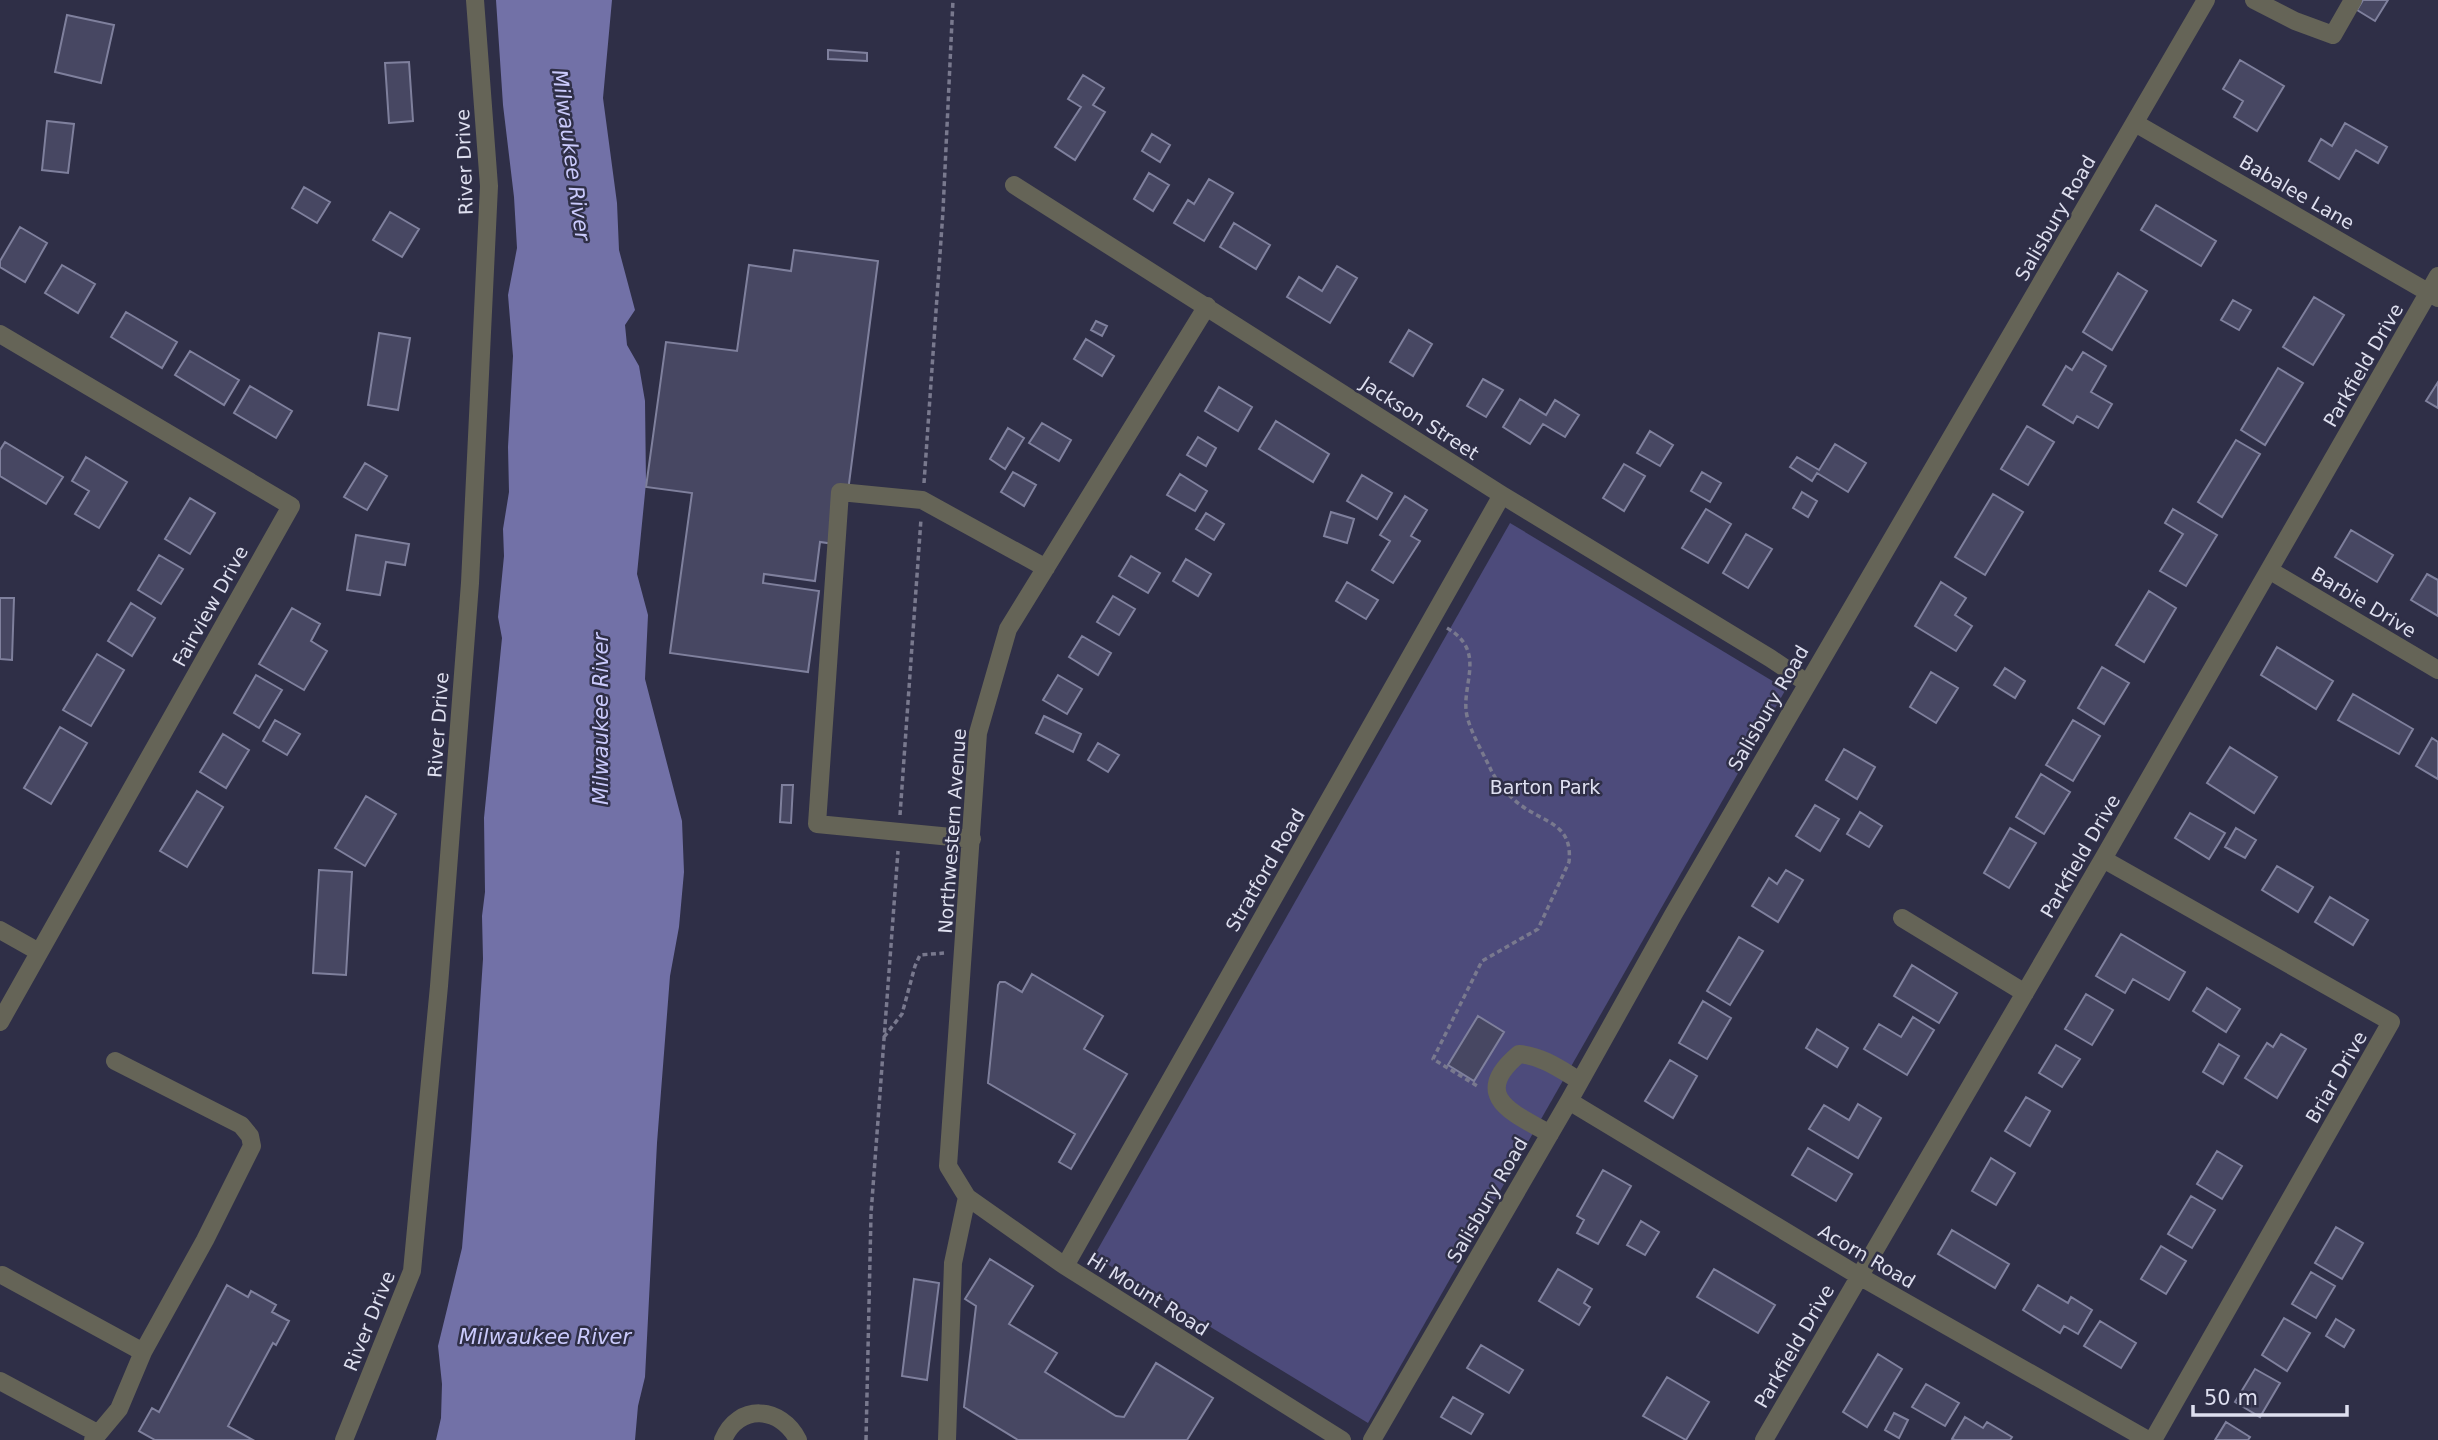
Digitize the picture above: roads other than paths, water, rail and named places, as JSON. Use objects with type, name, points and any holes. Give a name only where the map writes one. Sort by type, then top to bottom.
[{"type":"street","name":"River Drive","points":[[344,1440],[412,1271],[436,1013],[470,583],[489,186],[475,0]]},
{"type":"street","name":"Salisbury Road","points":[[1372,1440],[1807,683],[2206,0]]},
{"type":"street","points":[[2254,0],[2295,21],[2333,34],[2353,0]]},
{"type":"street","name":"Babalee Lane","points":[[2134,124],[2435,289]]},
{"type":"street","name":"Jackson Street","points":[[1014,185],[1502,495],[1807,683]]},
{"type":"street","name":"Parkfield Drive","points":[[1764,1440],[2435,289]]},
{"type":"street","name":"Northwestern Avenue","points":[[948,1166],[965,952],[978,733],[1008,629],[1207,306]]},
{"type":"street","name":"Fairview Drive","points":[[0,334],[291,506],[0,1022]]},
{"type":"street","points":[[972,839],[817,824],[840,492],[922,500],[1046,568]]},
{"type":"street","name":"Stratford Road","points":[[1065,1266],[1502,495]]},
{"type":"street","name":"Barbie Drive","points":[[2269,570],[2438,670]]},
{"type":"street","name":"Briar Drive","points":[[2103,859],[2391,1022],[2153,1440]]},
{"type":"street","points":[[1902,918],[2025,993]]},
{"type":"street","points":[[0,930],[39,952]]},
{"type":"street","points":[[1550,1134],[1514,1114],[1502,1103],[1497,1095],[1496,1084],[1519,1054],[1532,1055],[1547,1061],[1580,1081]]},
{"type":"street","points":[[0,1381],[95,1437],[118,1409],[143,1352],[253,1146],[250,1136],[241,1125],[116,1061]]},
{"type":"street","name":"Acorn Road","points":[[1569,1101],[1859,1276],[2148,1440]]},
{"type":"street","name":"Hi Mount Road","points":[[948,1166],[967,1197],[1065,1266],[1342,1440]]},
{"type":"street","points":[[947,1440],[953,1263],[967,1197]]},
{"type":"street","points":[[2,1275],[143,1352]]},
{"type":"street","points":[[723,1440],[730,1427],[740,1419],[766,1413],[779,1418],[790,1427],[798,1440]]},
{"type":"water","name":"Milwaukee River","points":[[496,0],[612,0],[603,98],[617,203],[619,250],[635,310],[625,325],[627,345],[639,366],[645,401],[646,483],[637,574],[648,615],[645,679],[682,821],[684,872],[679,927],[670,976],[657,1143],[645,1377],[638,1406],[635,1440],[436,1440],[441,1418],[442,1384],[438,1346],[462,1248],[471,1139],[483,959],[484,818],[502,638],[498,617],[504,556],[503,529],[509,492],[508,447],[513,356],[508,295],[517,248]]},
{"type":"park label","name":"Barton Park","points":[[1545,787]]}]
